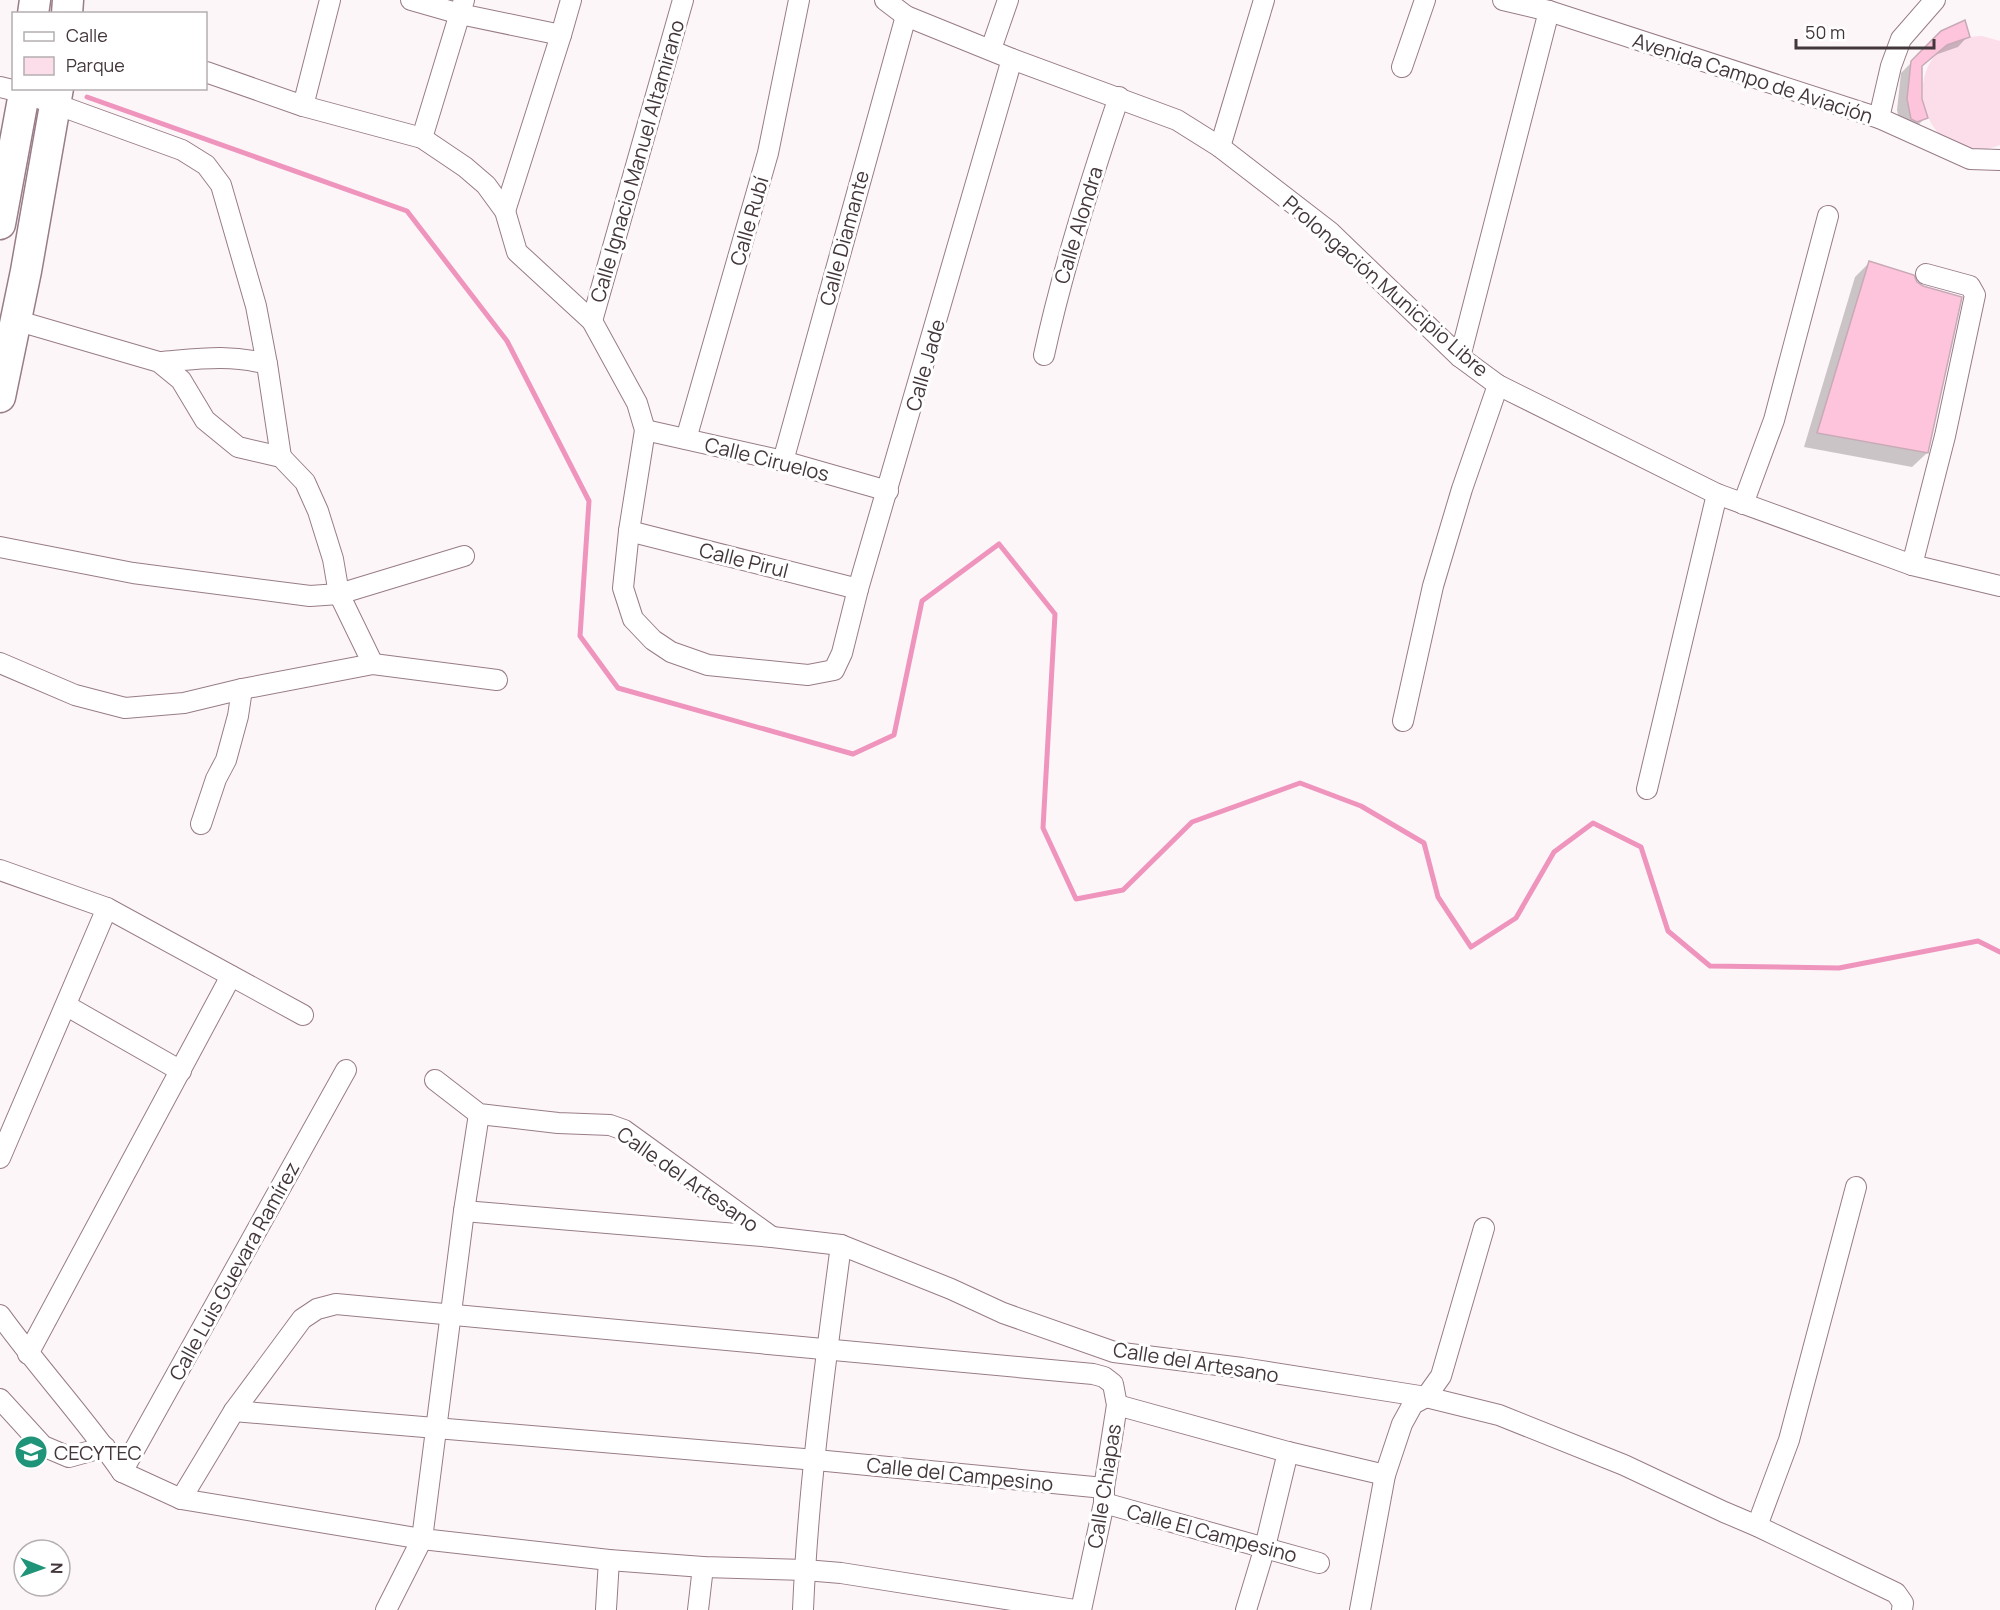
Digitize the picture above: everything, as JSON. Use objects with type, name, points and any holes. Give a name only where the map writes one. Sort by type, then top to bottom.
[{"type":"main road","points":[[0,224],[17,90]]},
{"type":"main road","points":[[0,397],[26,271],[57,97]]},
{"type":"street","points":[[303,106],[330,0]]},
{"type":"street","points":[[411,0],[462,7],[561,35]]},
{"type":"street","points":[[505,211],[571,0]]},
{"type":"street","name":"Calle Ignacio Manuel Altamirano","points":[[592,321],[683,0]]},
{"type":"street","name":"Calle Rubí","points":[[686,440],[768,153],[799,0]]},
{"type":"street","name":"Prolongación Municipio Libre","points":[[885,0],[906,16],[1012,59],[1177,120],[1221,147],[1330,232],[1460,357],[1498,385],[1717,494],[1912,565],[2000,586]]},
{"type":"street","points":[[991,49],[1008,0]]},
{"type":"street","points":[[1402,67],[1425,0]]},
{"type":"street","name":"Avenida Campo de Aviación","points":[[1503,0],[1549,11],[1879,118],[1970,159],[2000,160]]},
{"type":"street","points":[[1879,118],[1891,66],[1901,39],[1935,0]]},
{"type":"street","points":[[1221,147],[1257,2]]},
{"type":"street","points":[[422,138],[462,7]]},
{"type":"street","points":[[1460,357],[1549,11]]},
{"type":"street","name":"Calle Diamante","points":[[783,461],[906,16]]},
{"type":"street","name":"Calle Jade","points":[[629,531],[623,588],[633,619],[653,640],[671,652],[708,665],[808,675],[834,670],[842,653],[858,589],[1012,59]]},
{"type":"street","points":[[207,72],[303,106],[422,138],[465,167],[486,185],[505,211],[518,252],[592,321],[637,403],[645,430],[629,531]]},
{"type":"street","points":[[17,90],[57,97],[182,150],[207,165],[220,185],[256,306],[281,457]]},
{"type":"street","name":"Calle Alondra","points":[[1044,355],[1057,295],[1081,208],[1119,97]]},
{"type":"street","points":[[1743,504],[1774,420],[1828,216]]},
{"type":"street","points":[[1912,565],[1946,435],[1975,295],[1971,286],[1926,274]]},
{"type":"street","points":[[15,320],[159,362],[244,358],[267,364]]},
{"type":"street","points":[[159,362],[181,380],[205,420],[238,447],[281,457],[305,482],[318,511],[333,559],[339,594],[373,664]]},
{"type":"street","points":[[1403,721],[1433,586],[1462,489],[1498,385]]},
{"type":"street","name":"Calle Ciruelos","points":[[645,430],[783,461],[888,491]]},
{"type":"street","points":[[1647,789],[1717,494]]},
{"type":"street","name":"Calle Pirul","points":[[629,531],[858,589]]},
{"type":"street","points":[[0,547],[133,573],[310,596],[339,594],[464,556]]},
{"type":"street","points":[[0,663],[75,695],[125,708],[184,703],[242,689],[373,664],[497,680]]},
{"type":"street","points":[[201,824],[216,779],[226,760],[238,716],[242,689]]},
{"type":"street","points":[[0,870],[107,908],[303,1015]]},
{"type":"street","points":[[0,1158],[107,908]]},
{"type":"street","points":[[28,1354],[231,976]]},
{"type":"street","points":[[67,1006],[181,1071]]},
{"type":"street","name":"Calle Luis Guevara Ramírez","points":[[122,1472],[346,1070]]},
{"type":"street","points":[[386,1610],[422,1539],[450,1314],[479,1114],[435,1080]]},
{"type":"street","name":"Calle del Artesano","points":[[479,1114],[558,1123],[610,1125],[624,1130],[772,1237]]},
{"type":"street","points":[[1757,1526],[1789,1440],[1856,1187]]},
{"type":"street","name":"Calle del Artesano","points":[[464,1211],[841,1245],[951,1289],[1003,1313],[1114,1352],[1242,1368],[1426,1397],[1500,1415],[1624,1465],[1896,1593],[1903,1603],[1902,1610]]},
{"type":"street","points":[[1360,1610],[1386,1475],[1402,1424],[1413,1404],[1426,1397],[1441,1376],[1484,1228]]},
{"type":"street","points":[[803,1610],[827,1349],[841,1245]]},
{"type":"street","points":[[181,1499],[234,1411],[302,1319],[317,1310],[336,1305],[827,1349]]},
{"type":"street","points":[[0,1315],[28,1354],[105,1447],[122,1472],[181,1499],[422,1539],[609,1560],[841,1573],[1075,1610]]},
{"type":"street","name":"Calle Chiapas","points":[[827,1349],[1094,1374],[1104,1377],[1113,1384],[1117,1405],[1104,1496],[1081,1610]]},
{"type":"street","points":[[0,1399],[43,1446],[69,1457],[105,1447]]},
{"type":"street","points":[[1117,1405],[1288,1452],[1386,1475]]},
{"type":"street","name":"Calle del Campesino","points":[[234,1411],[816,1460],[1104,1496]]},
{"type":"street","points":[[1246,1610],[1265,1547],[1288,1452]]},
{"type":"street","name":"Calle El Campesino","points":[[1104,1496],[1320,1563]]},
{"type":"street","points":[[606,1609],[609,1560]]},
{"type":"street","points":[[698,1610],[703,1567]]},
{"type":"green space","points":[[1982,36],[2000,41],[2000,145],[1971,150],[1949,142],[1933,125],[1924,104],[1924,80],[1933,59],[1952,43]]},
{"type":"building","points":[[1965,20],[1970,37],[1947,45],[1922,66],[1922,99],[1928,118],[1917,122],[1911,119],[1907,99],[1911,61],[1941,31]]},
{"type":"building","points":[[1869,261],[1914,275],[1917,282],[1923,286],[1962,297],[1928,453],[1817,433]]},
{"type":"waterway","points":[[87,97],[407,211],[507,341],[589,501],[580,636],[618,688],[853,754],[894,735],[922,601],[999,544],[1055,614],[1043,828],[1076,899],[1123,890],[1192,822],[1300,783],[1361,806],[1424,843],[1438,897],[1471,947],[1516,918],[1554,852],[1593,823],[1641,847],[1668,931],[1710,966],[1839,968],[1978,941],[2000,952]]},
{"type":"place","name":"CECYTEC","points":[[31,1452]]}]
